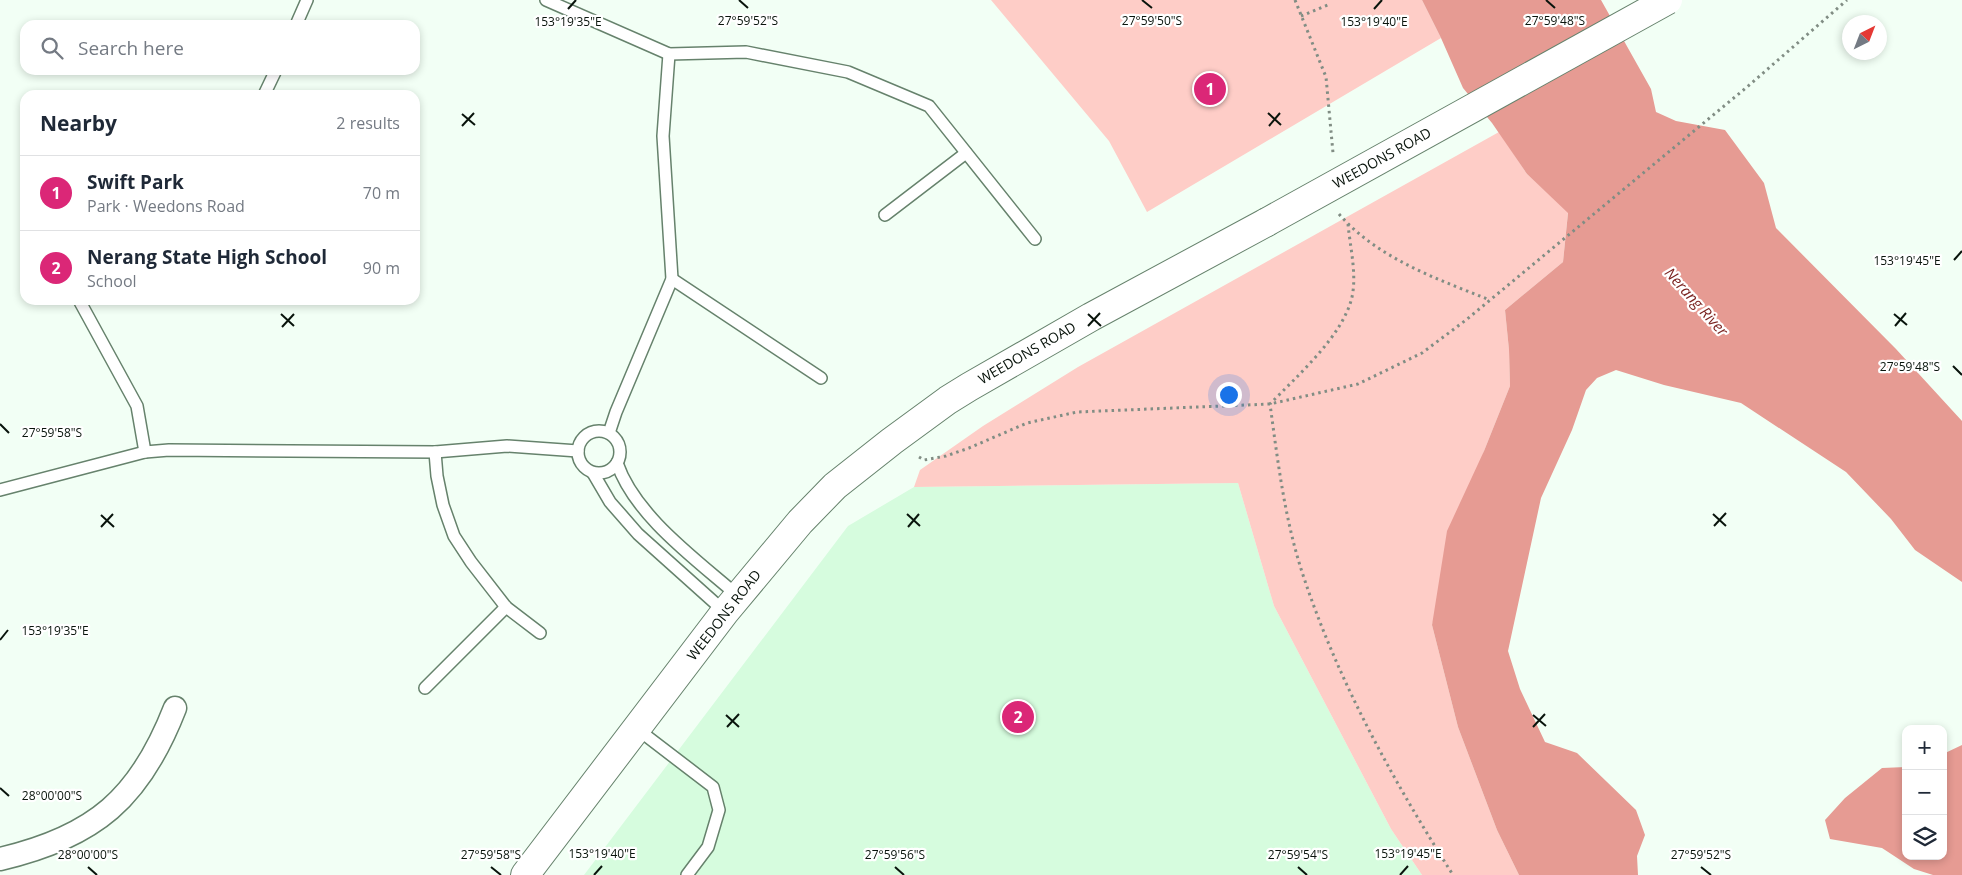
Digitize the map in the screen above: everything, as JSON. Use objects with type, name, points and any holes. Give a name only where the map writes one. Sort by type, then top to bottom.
[{"type":"street","name":"WEEDONS ROAD","points":[[525,875],[732,604],[800,522],[836,486],[863,463],[948,400],[1005,365],[1668,0]]},
{"type":"street","points":[[0,859],[32,852],[66,839],[92,823],[113,806],[138,780],[149,763],[164,737],[175,708]]},
{"type":"lane","points":[[298,20],[307,0]]},
{"type":"lane","points":[[546,0],[669,54],[746,52],[848,72],[929,106],[1035,239]]},
{"type":"lane","points":[[609,433],[672,279],[663,136],[669,54]]},
{"type":"lane","points":[[266,90],[274,75]]},
{"type":"lane","points":[[886,215],[966,153]]},
{"type":"lane","points":[[672,279],[821,378]]},
{"type":"lane","points":[[82,305],[137,406],[144,452]]},
{"type":"lane","points":[[593,472],[607,472],[617,463],[620,456],[619,443],[609,433],[602,431],[588,433],[579,444],[579,458],[582,464],[593,472],[610,502],[638,534],[732,604]]},
{"type":"lane","points":[[0,490],[144,452],[189,450],[435,452],[507,446],[578,451]]},
{"type":"lane","points":[[435,452],[437,476],[454,536],[471,562],[506,607],[540,633]]},
{"type":"lane","points":[[617,463],[622,477],[645,512],[690,554],[732,604]]},
{"type":"lane","points":[[425,688],[506,607]]},
{"type":"lane","points":[[636,728],[713,786],[719,810],[708,847],[687,875]]},
{"type":"path","points":[[918,456],[924,460],[946,456],[1027,423],[1077,412],[1270,404],[1358,384],[1422,354],[1466,320],[1747,87],[1847,0]]},
{"type":"path","points":[[1301,16],[1330,4]]},
{"type":"path","points":[[1270,404],[1316,357],[1339,327],[1352,298],[1353,270],[1348,224]]},
{"type":"path","points":[[1270,404],[1281,488],[1304,577],[1329,646],[1360,714],[1453,875]]},
{"type":"shaded area","points":[[991,0],[1422,0],[1441,38],[1147,212],[1109,141]]},
{"type":"shaded area","points":[[1499,132],[1527,174],[1568,212],[1563,262],[1505,310],[1510,386],[1484,451],[1432,625],[1458,727],[1497,830],[1519,875],[1422,875],[1391,829],[1274,606],[1238,483],[914,487],[920,470],[983,426],[1078,367]]},
{"type":"shaded area","points":[[1238,483],[1274,606],[1391,829],[1422,875],[584,875],[848,526],[914,487]]},
{"type":"water","name":"Nerang River","points":[[1422,0],[1601,0],[1651,89],[1656,112],[1676,121],[1725,130],[1764,183],[1776,228],[1896,349],[1962,421],[1962,582],[1915,550],[1891,519],[1846,472],[1741,403],[1664,385],[1616,370],[1597,378],[1586,390],[1572,430],[1541,498],[1508,651],[1520,689],[1545,742],[1577,753],[1636,810],[1645,835],[1637,856],[1638,875],[1519,875],[1497,830],[1458,727],[1432,625],[1447,531],[1484,451],[1510,386],[1505,310],[1563,262],[1568,213],[1527,174],[1492,123],[1463,88]]},
{"type":"water","points":[[1962,745],[1962,875],[1933,875],[1914,869],[1882,848],[1830,839],[1825,820],[1845,798],[1882,768],[1902,767],[1902,860],[1947,860],[1947,752]]},
{"type":"place","name":"Swift Park","points":[[1210,89]]},
{"type":"place","name":"Nerang State High School","points":[[1018,717]]}]
